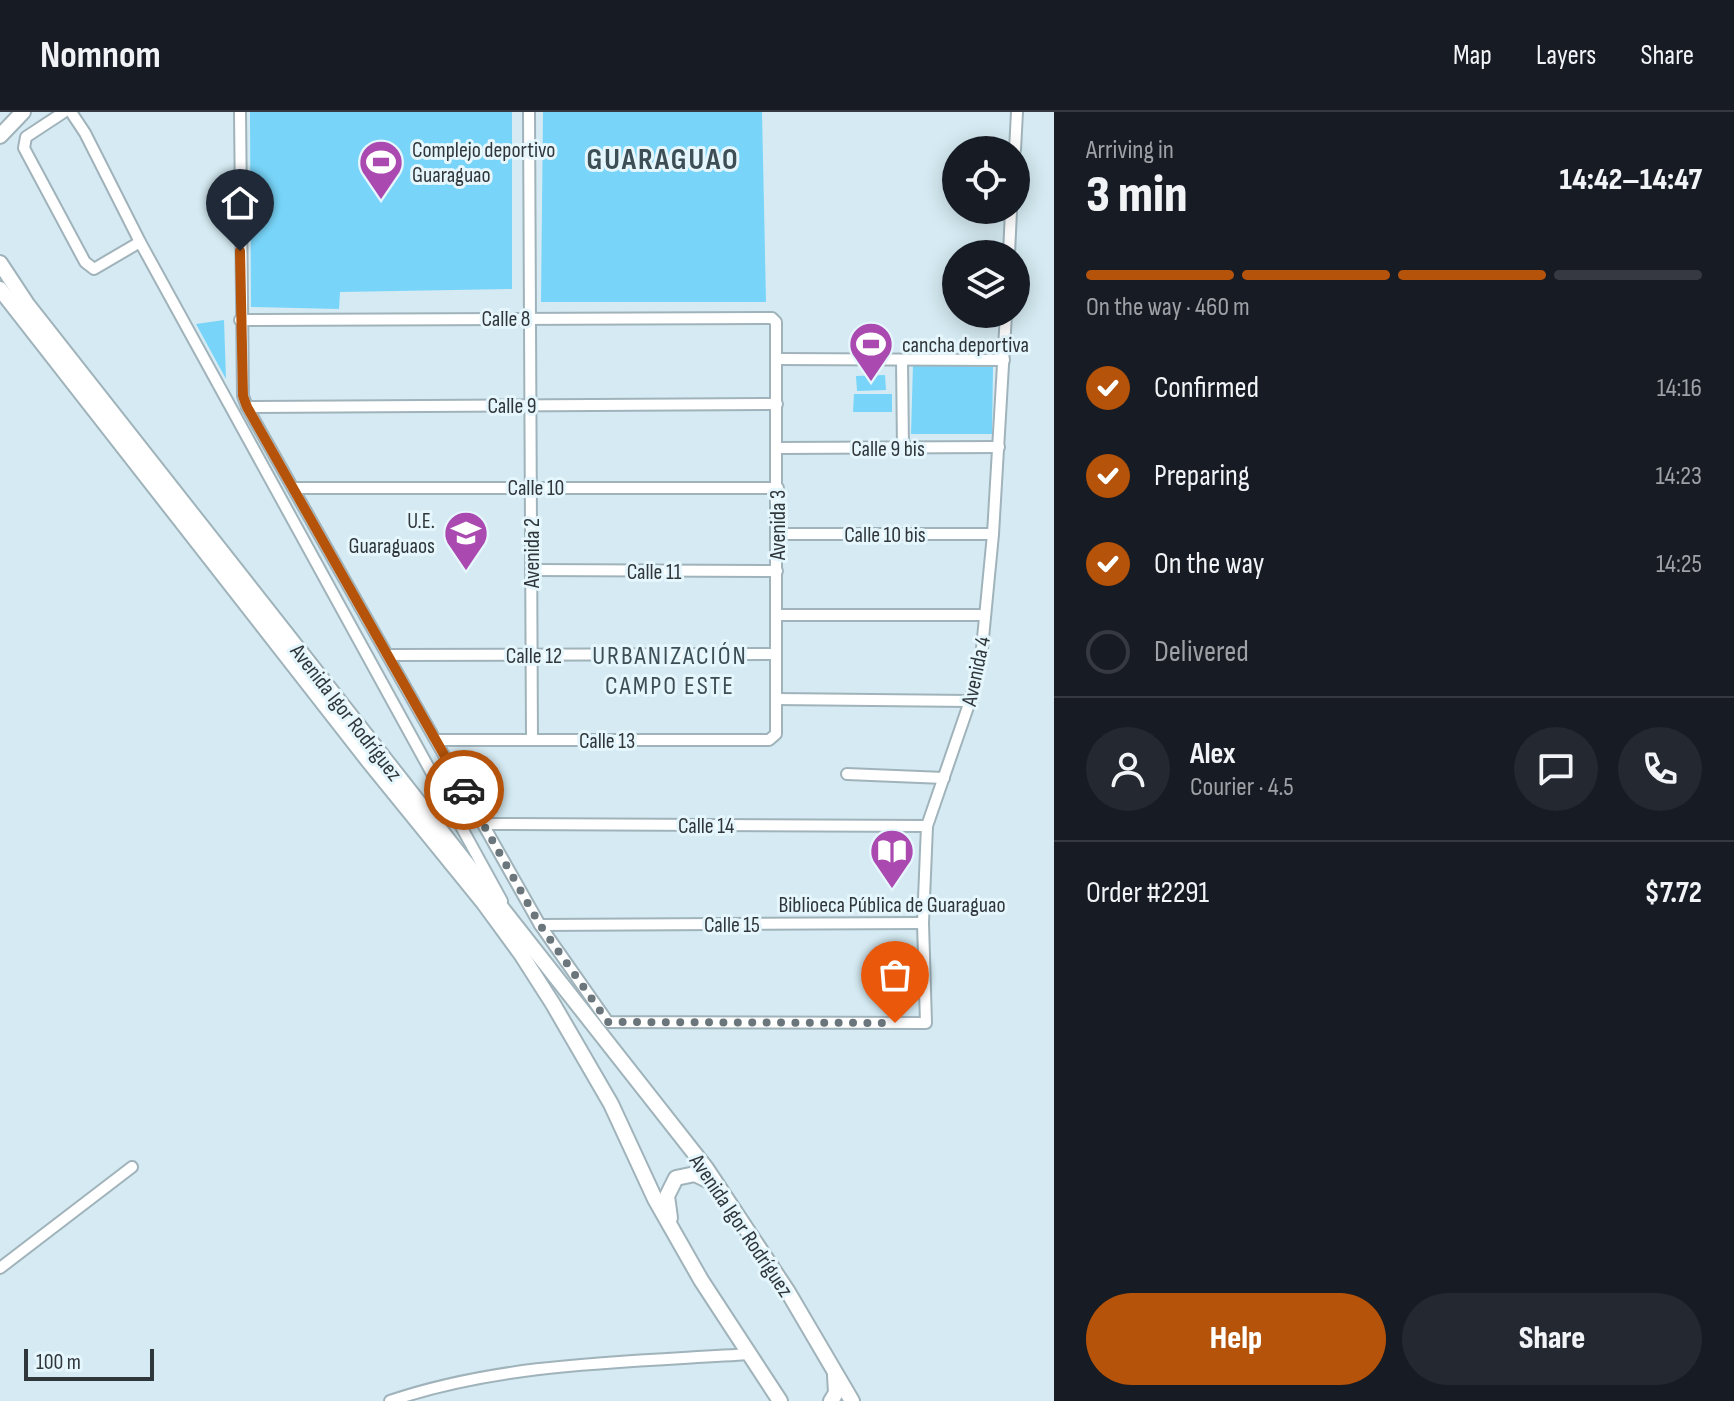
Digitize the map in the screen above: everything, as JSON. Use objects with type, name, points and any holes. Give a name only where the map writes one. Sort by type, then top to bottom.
[{"type":"highway","points":[[0,136],[23,112]]},
{"type":"highway","name":"Avenida Igor Rodríguez","points":[[0,263],[22,298],[718,1185],[834,1367],[852,1401]]},
{"type":"highway","name":"Avenida Igor Rodríguez","points":[[0,289],[521,954],[611,1104],[655,1199],[674,1232],[780,1401]]},
{"type":"highway","points":[[674,1232],[667,1196],[676,1178],[695,1174],[718,1185]]},
{"type":"highway","points":[[739,1338],[793,1401]]},
{"type":"highway","points":[[831,1401],[836,1393],[834,1367]]},
{"type":"street","points":[[64,112],[26,137],[24,148],[85,262],[94,269],[140,242]]},
{"type":"street","points":[[71,112],[517,927]]},
{"type":"street","points":[[240,112],[240,320],[243,396],[247,407],[540,925]]},
{"type":"street","points":[[529,112],[530,318]]},
{"type":"street","points":[[1016,136],[1017,112]]},
{"type":"street","name":"Avenida 2","points":[[530,318],[532,740]]},
{"type":"street","name":"Calle 8","points":[[240,320],[772,318]]},
{"type":"street","name":"Avenida 3","points":[[772,318],[778,326],[776,734]]},
{"type":"street","name":"Avenida 4","points":[[540,925],[608,1022],[926,1023],[923,923],[927,826],[970,701],[981,659],[993,534],[1005,328]]},
{"type":"street","points":[[777,359],[1004,360]]},
{"type":"street","points":[[902,360],[903,448]]},
{"type":"street","name":"Calle 9","points":[[247,407],[777,404]]},
{"type":"street","name":"Calle 9 bis","points":[[777,448],[999,447]]},
{"type":"street","name":"Calle 10","points":[[294,488],[778,488]]},
{"type":"street","name":"Calle 10 bis","points":[[778,534],[993,534]]},
{"type":"street","name":"Calle 11","points":[[531,570],[777,571]]},
{"type":"street","points":[[777,615],[985,615]]},
{"type":"street","name":"Calle 12","points":[[388,655],[776,654]]},
{"type":"street","points":[[776,699],[970,701]]},
{"type":"street","name":"Calle 13","points":[[436,740],[769,740],[776,734]]},
{"type":"street","points":[[847,774],[944,778]]},
{"type":"street","name":"Calle 14","points":[[484,824],[927,826]]},
{"type":"street","name":"Calle 15","points":[[540,925],[923,923]]},
{"type":"street","points":[[0,1268],[132,1167]]},
{"type":"street","points":[[390,1401],[418,1391],[477,1378],[562,1367],[750,1354]]},
{"type":"shaded area","name":"Complejo deportivo Guaraguao","points":[[250,112],[512,112],[512,289],[340,292],[339,309],[251,307]]},
{"type":"shaded area","points":[[543,112],[762,112],[766,302],[541,302]]},
{"type":"shaded area","points":[[224,320],[226,379],[196,324]]},
{"type":"shaded area","points":[[913,364],[993,367],[992,434],[911,434]]},
{"type":"shaded area","name":"cancha deportiva","points":[[885,375],[886,390],[857,391],[856,376]]},
{"type":"shaded area","points":[[854,394],[892,394],[892,412],[853,412]]},
{"type":"way so far","points":[[464,790],[540,925],[608,1022],[895,1023]]},
{"type":"place","name":"Complejo deportivo Guaraguao","points":[[381,201]]},
{"type":"place","name":"cancha deportiva","points":[[871,383]]},
{"type":"place","name":"U.E. Guaraguaos","points":[[466,572]]},
{"type":"place","name":"Biblioeca Pública de Guaraguao","points":[[892,890]]},
{"type":"district","name":"GUARAGUAO","points":[[663,159]]},
{"type":"district","name":"URBANIZACIÓN CAMPO ESTE","points":[[670,670]]},
{"type":"route","points":[[240,251],[243,396],[247,407],[464,790]]}]
